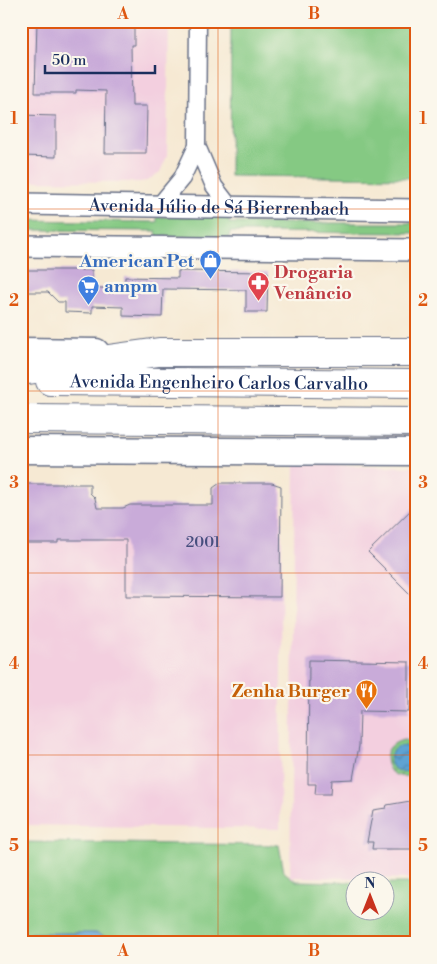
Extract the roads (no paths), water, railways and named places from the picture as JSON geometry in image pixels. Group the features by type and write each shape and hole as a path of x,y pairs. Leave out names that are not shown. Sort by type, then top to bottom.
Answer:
{"highway":[{"name":"Avenida Engenheiro Carlos Carvalho","path":"159,352 416,352"},
{"path":"21,371 159,352"},
{"path":"373,352 392,363 416,365"},
{"name":"Avenida Engenheiro Carlos Carvalho","path":"21,381 416,384"},
{"name":"Avenida Engenheiro Carlos Carvalho","path":"21,419 416,422"}],"main road":[{"name":"Avenida Engenheiro Carlos Carvalho","path":"21,352 159,352"},
{"path":"21,450 416,452"}],"street":[{"path":"198,21 197,146 214,186 230,207"},
{"path":"158,207 182,178 197,146"},
{"name":"Avenida Júlio de Sá Bierrenbach","path":"21,204 416,210"},
{"path":"21,246 416,250"}],"water":[{"path":"403,746 412,750 416,759 412,768 403,772 394,768 390,759 394,750"},
{"path":"31,933 96,933 119,943 21,943 21,935"}],"place":[{"name":"American Pet","path":"210,280"},
{"name":"Drogaria Venâncio","path":"258,301"},
{"name":"ampm","path":"88,305"},
{"name":"Zenha Burger","path":"366,710"}]}
